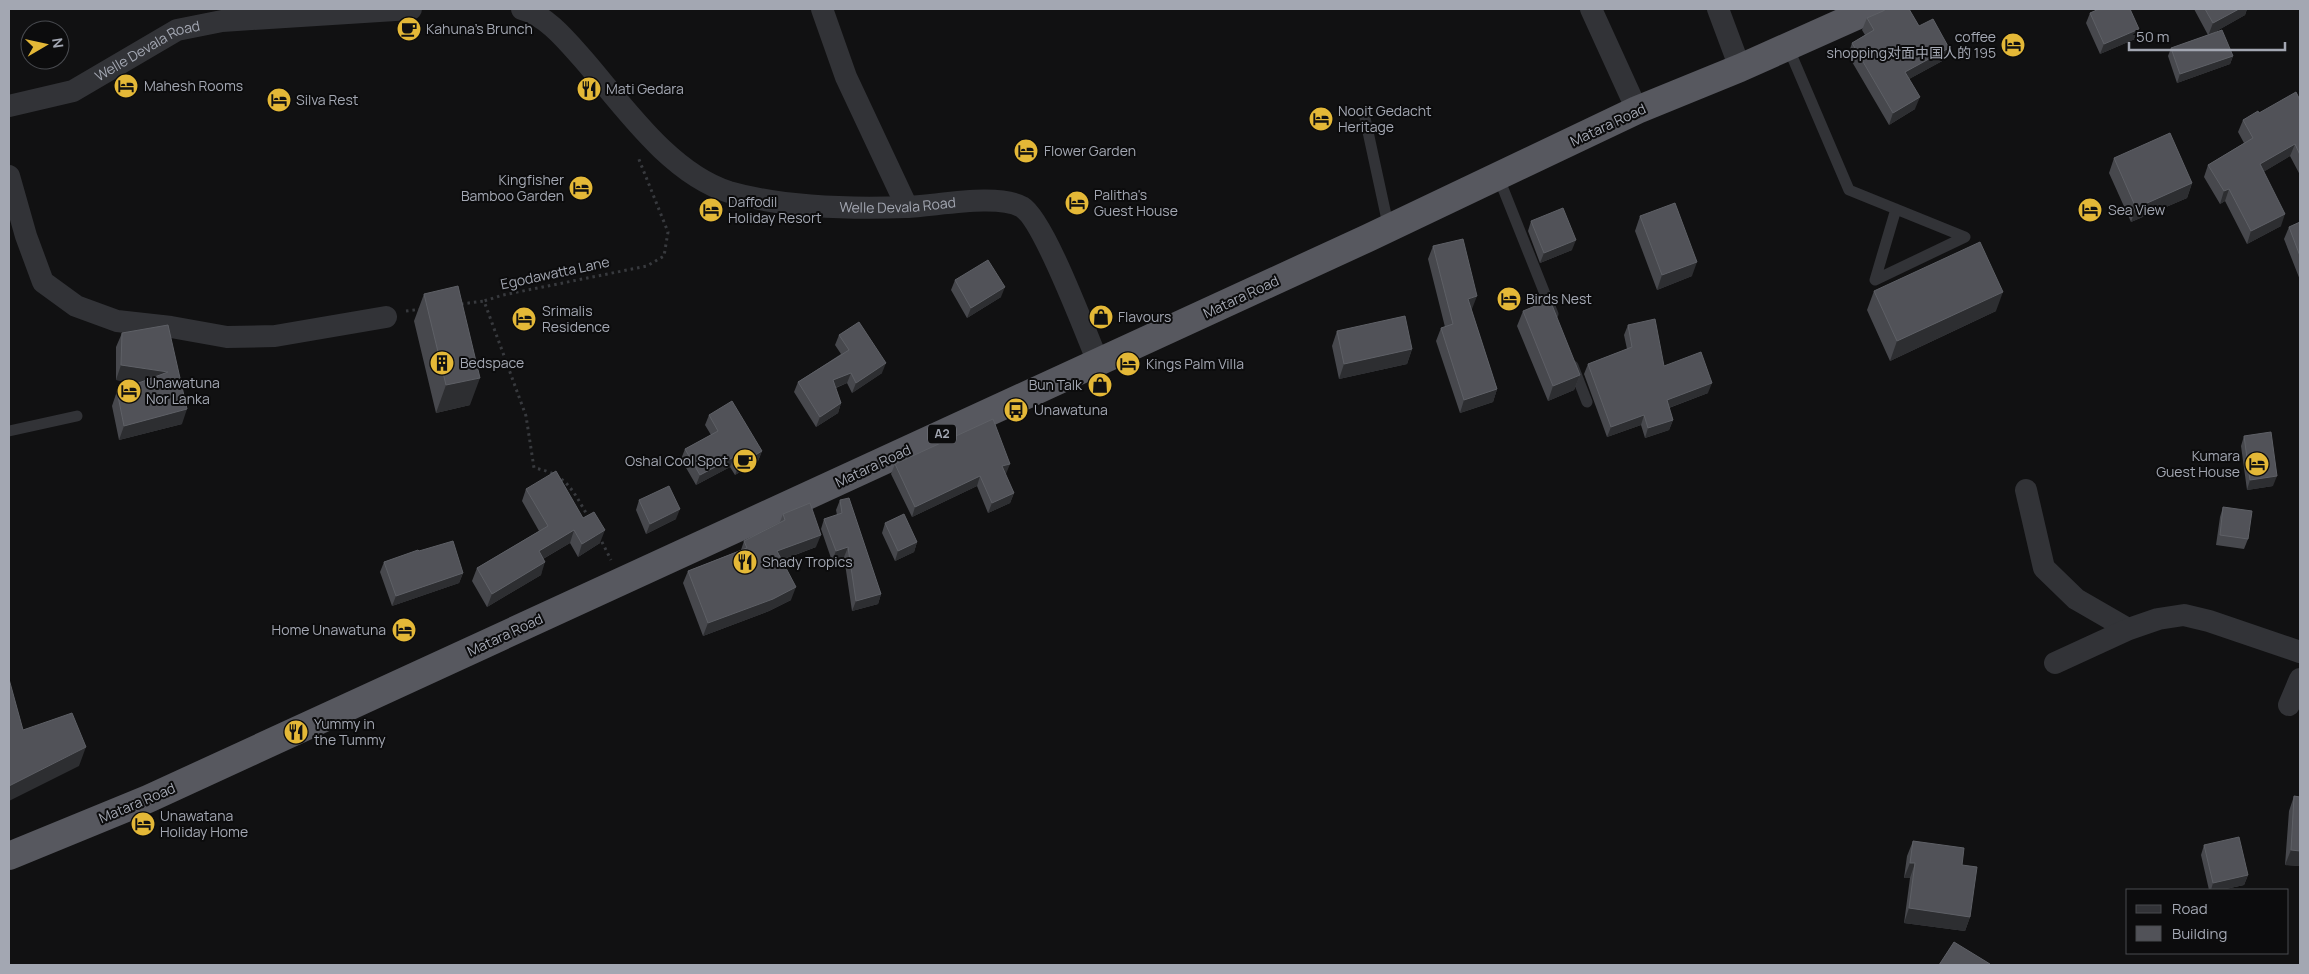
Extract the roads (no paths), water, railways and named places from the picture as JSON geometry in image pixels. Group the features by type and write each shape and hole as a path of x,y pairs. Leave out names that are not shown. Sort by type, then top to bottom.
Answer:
{"highway":[{"name":"Matara Road","path":"9,856 148,799 1389,229 1637,110 1740,68 1872,9"}],"street":[{"name":"Welle Devala Road","path":"9,106 73,91 177,30 222,21 412,9"},
{"name":"Welle Devala Road","path":"522,9 557,19 656,144 697,177 729,192 804,206 907,207 1005,201 1022,207 1035,219 1098,362"},
{"path":"822,9 846,77 907,207"},
{"path":"1591,9 1637,110"},
{"path":"1718,9 1740,68"},
{"path":"9,176 23,227 43,282 76,306 116,321 171,327 227,338 275,336 386,317"},
{"path":"2026,490 2044,568 2076,599 2128,630"},
{"path":"2055,663 2128,630 2158,619 2184,615 2208,620 2300,652"},
{"path":"2289,705 2300,680"}],"lane":[{"path":"1788,47 1848,190 1896,209 1965,237 1875,280 1896,209"},
{"path":"1366,118 1389,229"},
{"path":"1498,176 1555,321"},
{"path":"1569,357 1587,402"},
{"path":"9,430 77,416"}],"place":[{"name":"Kahuna’s Brunch","path":"409,29"},
{"name":"coffee shopping对面中国人的 195","path":"2013,45"},
{"name":"Mahesh Rooms","path":"126,86"},
{"name":"Mati Gedara","path":"589,89"},
{"name":"Silva Rest","path":"279,100"},
{"name":"Nooit Gedacht Heritage","path":"1321,119"},
{"name":"Flower Garden","path":"1026,151"},
{"name":"Kingfisher Bamboo Garden","path":"581,188"},
{"name":"Palitha's Guest House","path":"1077,203"},
{"name":"Daffodil Holiday Resort","path":"711,210"},
{"name":"Sea View","path":"2090,210"},
{"name":"Birds Nest","path":"1509,299"},
{"name":"Flavours","path":"1101,317"},
{"name":"Srimalis Residence","path":"524,319"},
{"name":"Bedspace","path":"442,363"},
{"name":"Kings Palm Villa","path":"1128,364"},
{"name":"Bun Talk","path":"1100,385"},
{"name":"Unawatuna Nor Lanka","path":"129,391"},
{"name":"Unawatuna","path":"1016,410"},
{"name":"Oshal Cool Spot","path":"745,461"},
{"name":"Kumara Guest House","path":"2257,464"},
{"name":"Shady Tropics","path":"745,562"},
{"name":"Home Unawatuna","path":"404,630"},
{"name":"Yummy in the Tummy","path":"296,732"},
{"name":"Unawatana Holiday Home","path":"143,824"}]}
